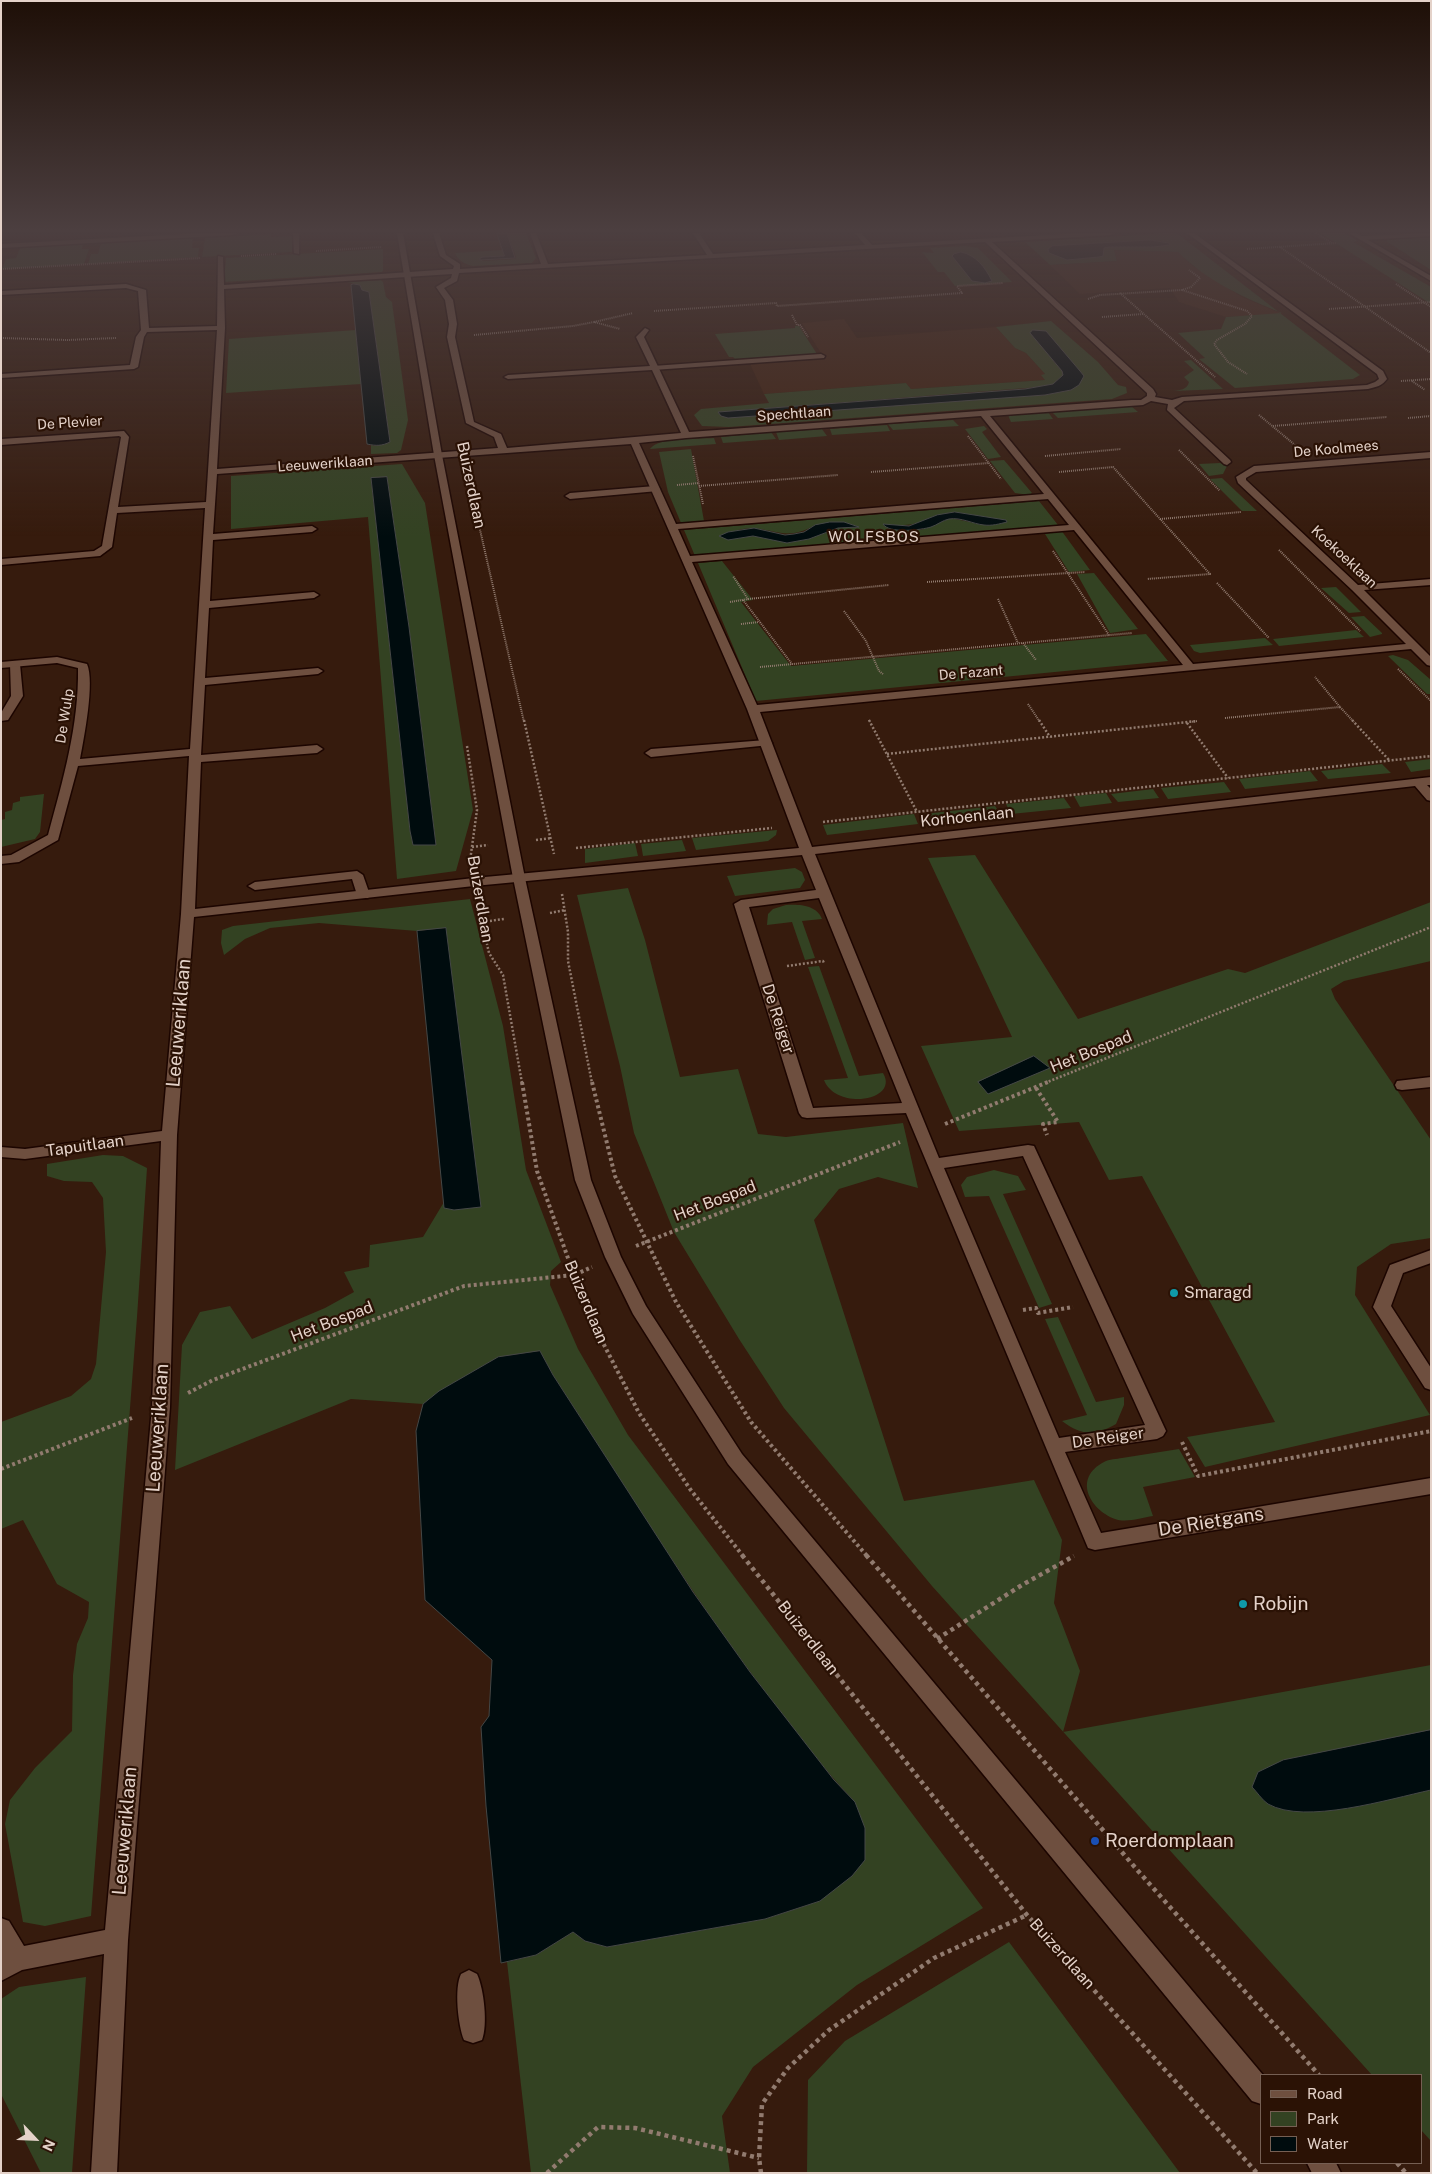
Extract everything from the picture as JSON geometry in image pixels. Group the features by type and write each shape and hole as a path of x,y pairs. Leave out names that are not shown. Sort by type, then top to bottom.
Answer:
{"street":[{"path":"1,376 134,367 142,334"},
{"name":"Leeuweriklaan","path":"104,2173 116,1940 161,1407 169,1135 188,914 195,756 222,334"},
{"name":"Buizerdlaan","path":"418,334 438,455 518,878 583,1180 613,1257 639,1309 735,1459 1260,2091"},
{"path":"642,334 640,337 653,368 686,435"},
{"path":"1089,334 1150,390 1152,394 1150,398 1173,403 1182,399 1368,386 1379,383 1383,379 1380,373 1328,334"},
{"name":"Buizerdlaan","path":"450,337 462,380 470,423 498,436 504,450"},
{"path":"508,377 821,356"},
{"name":"Spechtlaan","path":"438,455 1132,403 1143,402 1150,398"},
{"path":"1173,403 1170,408 1227,462"},
{"path":"984,414 1191,668"},
{"name":"De Plevier","path":"1,442 121,434 125,437 107,547 97,554 1,562"},
{"path":"634,441 754,709 806,851"},
{"name":"Leeuweriklaan","path":"213,472 438,455"},
{"name":"De Koolmees","path":"1245,473 1254,470 1431,455"},
{"name":"Koekoeklaan","path":"1245,473 1241,477 1241,481 1356,588 1431,663"},
{"path":"570,496 656,489"},
{"path":"672,527 1051,496"},
{"path":"114,510 211,505"},
{"path":"687,559 1076,527"},
{"path":"209,537 312,529"},
{"path":"1356,588 1431,582"},
{"path":"205,605 314,595"},
{"name":"De Fazant","path":"754,709 1414,646"},
{"name":"De Wulp","path":"1,665 57,660 83,666 85,686 73,763 54,837 14,859 1,860"},
{"path":"4,718 17,696 15,664"},
{"path":"200,682 318,671"},
{"path":"651,753 766,743"},
{"path":"195,756 317,749"},
{"name":"De Wulp","path":"73,763 195,756"},
{"path":"1418,782 1431,781"},
{"path":"1418,782 1431,796"},
{"name":"Korhoenlaan","path":"518,878 929,838 1418,782"},
{"name":"De Reiger","path":"806,851 934,1164 1053,1446 1156,1431 1028,1150"},
{"path":"255,886 357,875 363,895"},
{"path":"188,914 518,878"},
{"name":"De Reiger","path":"824,893 741,904 808,1113 912,1108"},
{"path":"1402,1085 1431,1082"},
{"name":"Tapuitlaan","path":"1,1152 33,1153 169,1135"},
{"path":"934,1164 1028,1150"},
{"path":"1431,1256 1396,1270 1382,1307 1431,1383"},
{"path":"1053,1446 1095,1542"},
{"name":"De Rietgans","path":"1095,1542 1431,1486"},
{"path":"1,1929 10,1964 116,1940"},
{"path":"469,1982 473,2031"}],"path":[{"path":"1,338 67,340 136,334"},
{"path":"450,337 478,334"},
{"path":"1166,334 1236,396 1318,464"},
{"path":"1227,334 1214,344 1216,351 1244,373 1283,385 1291,392"},
{"path":"1404,334 1431,353"},
{"path":"1379,383 1431,379"},
{"path":"1412,381 1425,390"},
{"path":"1408,418 1431,416"},
{"path":"1272,426 1387,417"},
{"path":"1020,458 1122,449"},
{"name":"Buizerdlaan","path":"467,453 466,468 559,874 568,932 568,961 597,1106 615,1176 676,1302 752,1422 1139,1872 1318,2074"},
{"path":"871,472 989,463"},
{"path":"1033,474 1113,467 1210,574 1120,581"},
{"path":"699,486 838,475"},
{"path":"1159,519 1271,509"},
{"path":"927,582 1000,576 1067,574 1110,569"},
{"path":"1216,583 1293,658 1389,760"},
{"path":"748,599 889,585"},
{"path":"998,599 1018,643"},
{"path":"743,600 792,664"},
{"path":"844,611 866,641 879,670 906,695"},
{"path":"736,669 1160,630"},
{"path":"1015,684 1050,737"},
{"path":"859,699 929,838"},
{"path":"1224,718 1340,707"},
{"path":"887,754 1197,721"},
{"path":"1186,722 1228,778"},
{"name":"Buizerdlaan","path":"466,741 477,810 470,858 489,952 503,975 537,1171 574,1275 600,1337 639,1413 690,1489 1027,1915 1257,2173"},
{"path":"572,848 1431,756"},
{"path":"553,850 562,849"},
{"name":"Het Bospad","path":"1,1469 161,1407 213,1380 464,1286 574,1275 647,1241 922,1134 1431,927"},
{"path":"762,969 823,961 824,964 851,960"},
{"path":"1028,1150 1053,1147 1043,1124 1058,1122 1036,1088"},
{"path":"998,1315 1036,1308 1038,1313 1097,1302"},
{"path":"1181,1440 1198,1476 1431,1431"},
{"path":"937,1638 1022,1586 1063,1564 1095,1542"},
{"path":"761,2173 759,2158 762,2104 788,2068 829,2030 934,1958 1027,1915"},
{"path":"546,2173 598,2127 635,2128 759,2158"}],"shaded area":[{"path":"809,334 855,334 857,338 902,334 1003,334 1015,348 1026,353 1045,374 1046,380 911,389 906,383 764,394 750,364 824,358"}],"green space":[{"path":"293,334 356,334 361,384 226,393 229,339"},
{"path":"375,334 396,334 408,420 401,450 397,453 371,454 371,445 375,446 390,442"},
{"path":"715,334 804,334 817,354 736,360 733,357 729,357"},
{"path":"1003,334 1047,334 1054,362 1063,375 1053,384 1039,387 719,412 1045,395 1071,390 1055,343 1049,334 1066,334 1098,362 1118,385 1126,387 1127,393 1112,399 729,427 702,426 694,415 701,409 769,403 764,394 906,383 911,389 1045,380 1041,375 1045,374 1026,353 1015,348"},
{"path":"1180,334 1308,334 1360,375 1353,379 1235,388 1199,359 1205,358"},
{"path":"1191,360 1223,389 1173,391 1187,387 1189,382 1184,377 1194,370 1184,361"},
{"path":"1131,406 1138,412 1058,418 1052,412"},
{"path":"1048,412 1053,419 1011,422 1008,415"},
{"path":"953,420 959,426 893,430 888,424"},
{"path":"887,425 890,431 832,435 830,429"},
{"path":"984,426 987,429 982,432 1001,457 988,459 965,429"},
{"path":"822,429 827,436 779,440 776,432"},
{"path":"771,432 776,439 723,443 721,437"},
{"path":"714,438 716,444 650,449 661,442"},
{"path":"691,449 704,521 681,523 668,492 659,452"},
{"path":"1004,460 1032,493 1029,495 1015,493 990,461"},
{"path":"1220,463 1227,466 1223,474 1209,476 1199,464"},
{"path":"402,464 425,503 473,810 456,871 397,879 368,517 231,529 231,476","holes":["387,477 409,627 436,845 413,845 410,831 371,478"]},
{"path":"1222,478 1257,511 1242,511 1210,479"},
{"path":"1039,501 1058,525 695,556 684,530","holes":["955,512 1007,522 984,525 948,519 921,530 902,525 915,524","815,525 857,527 838,528 809,539 788,543 753,536 733,539 738,530 749,528 793,533 803,531"]},
{"path":"1061,530 1090,570 1069,572 1045,534 1050,533 1049,531"},
{"path":"722,561 753,600 741,602 791,666 1146,634 1168,661 756,701 698,563"},
{"path":"1094,573 1138,629 1110,633 1077,574"},
{"path":"1336,587 1361,612 1349,613 1321,588"},
{"path":"1364,616 1382,634 1370,637 1351,617"},
{"path":"1356,630 1364,637 1279,646 1273,639"},
{"path":"1265,638 1273,645 1200,653 1194,651 1190,645"},
{"path":"1393,655 1408,660 1431,680 1431,694 1427,694 1388,656"},
{"path":"1431,759 1431,769 1411,772 1405,762"},
{"path":"1382,764 1391,773 1328,779 1321,771"},
{"path":"1310,771 1318,781 1245,789 1239,779"},
{"path":"1224,782 1231,792 1168,799 1161,788"},
{"path":"1153,789 1159,798 1118,802 1111,794"},
{"path":"1106,793 1112,803 1080,807 1074,796"},
{"path":"44,794 40,832 35,839 1,847 1,820 5,819 5,812 12,810 13,803 20,801 20,797"},
{"path":"1064,798 1071,808 1011,814 1006,804"},
{"path":"995,806 1002,816 928,824 924,814"},
{"path":"914,814 918,824 827,835 823,825"},
{"path":"777,830 776,835 768,841 696,850 692,838"},
{"path":"682,840 686,851 643,856 641,844"},
{"path":"635,843 638,856 585,863 585,849"},
{"path":"975,855 1078,1019 1228,969 1245,973 1431,902 1431,961 1344,981 1331,989 1335,999 1431,1140 1431,1238 1391,1244 1357,1267 1355,1295 1430,1415 1205,1467 1187,1437 1275,1422 1142,1176 1109,1180 1079,1122 959,1131 921,1046 1012,1037 928,858"},
{"path":"795,868 802,872 805,880 800,888 735,896 727,876"},
{"path":"628,888 645,940 680,1077 738,1069 758,1134 786,1137 903,1123 918,1188 878,1177 839,1189 814,1220 904,1501 1034,1480 1062,1540 1054,1603 1080,1671 1063,1732 932,1586 784,1408 739,1339 674,1232 634,1133 620,1066 577,895"},
{"path":"470,899 503,1026 526,1170 561,1262 551,1271 550,1285 578,1349 628,1435 983,1908 857,1985 753,2067 722,2116 730,2173 531,2173 507,1962 536,1955 573,1932 585,1941 607,1947 765,1919 820,1901 855,1802 808,1747 720,1630 636,1504 553,1375 540,1351 498,1357 423,1404 351,1399 175,1470 182,1345 200,1312 230,1306 252,1339 325,1308 354,1292 344,1272 369,1267 370,1245 423,1237 444,1202 444,1208 446,928 417,931 319,923 270,928 245,939 224,955 221,943 222,930 233,926"},
{"path":"786,905 807,906 820,914 822,919 802,921 815,958 805,960 792,922 767,925 768,914 773,909"},
{"path":"819,966 859,1076 883,1073 886,1083 883,1090 875,1096 864,1099 852,1099 841,1096 831,1090 824,1080 848,1078 808,967"},
{"path":"103,1155 123,1156 147,1168 137,1317 91,1916 45,1926 23,1922 5,1824 10,1800 35,1768 72,1731 73,1675 77,1644 88,1618 89,1602 57,1584 23,1520 1,1529 1,1422 71,1396 91,1379 96,1364 106,1252 103,1198 92,1182 64,1181 47,1176 47,1164"},
{"path":"994,1170 1018,1176 1026,1190 1003,1194 1052,1304 1039,1308 989,1196 965,1197 961,1185 967,1177"},
{"path":"1058,1317 1096,1402 1124,1397 1124,1405 1116,1424 1102,1431 1082,1432 1062,1421 1087,1415 1045,1319"},
{"path":"1179,1449 1195,1477 1143,1487 1153,1516 1134,1520 1119,1520 1106,1514 1092,1501 1088,1493 1087,1484 1089,1476 1104,1462"},
{"path":"1431,1665 1431,1730 1283,1760 1320,1812 1431,1790 1431,2141 1422,2131 1422,2074 1371,2074 1063,1732"},
{"path":"1009,1942 1180,2173 807,2173 808,2080 845,2041"},
{"path":"86,1977 72,2173 41,2173 1,2094 1,1999 19,1987"}],"water":[{"path":"356,334 375,334 390,442 382,445 367,444"},
{"path":"1031,334 1049,334 1084,376 1079,385 1071,390 1045,395 728,418 721,416 718,412 1025,389 1053,384 1063,375 1062,371"},
{"path":"387,477 409,627 436,845 413,845 410,831 371,478"},
{"path":"955,512 1006,520 1007,522 987,525 949,519 931,527 906,530 892,529 883,524 909,526 937,515"},
{"path":"844,522 859,527 838,528 809,539 787,543 753,536 728,540 719,536 728,532 754,528 785,535 794,534 804,532 815,525"},
{"path":"446,928 481,1207 454,1210 444,1208 417,931"},
{"path":"1034,1056 1050,1068 988,1094 978,1082"},
{"path":"540,1351 553,1375 693,1592 750,1672 834,1780 855,1802 865,1828 865,1860 852,1876 820,1901 765,1919 607,1947 585,1941 573,1932 536,1955 501,1963 486,1806 481,1727 489,1716 492,1660 425,1600 416,1431 423,1404 439,1391 498,1357"},
{"path":"1431,1730 1431,1790 1348,1808 1303,1812 1284,1810 1268,1804 1252,1787 1258,1772 1283,1760"}],"place":[{"name":"Smaragd","path":"1174,1293"},
{"name":"Robijn","path":"1243,1604"},
{"name":"Roerdomplaan","path":"1095,1841"}],"district":[{"name":"WOLFSBOS","path":"874,537"}]}
